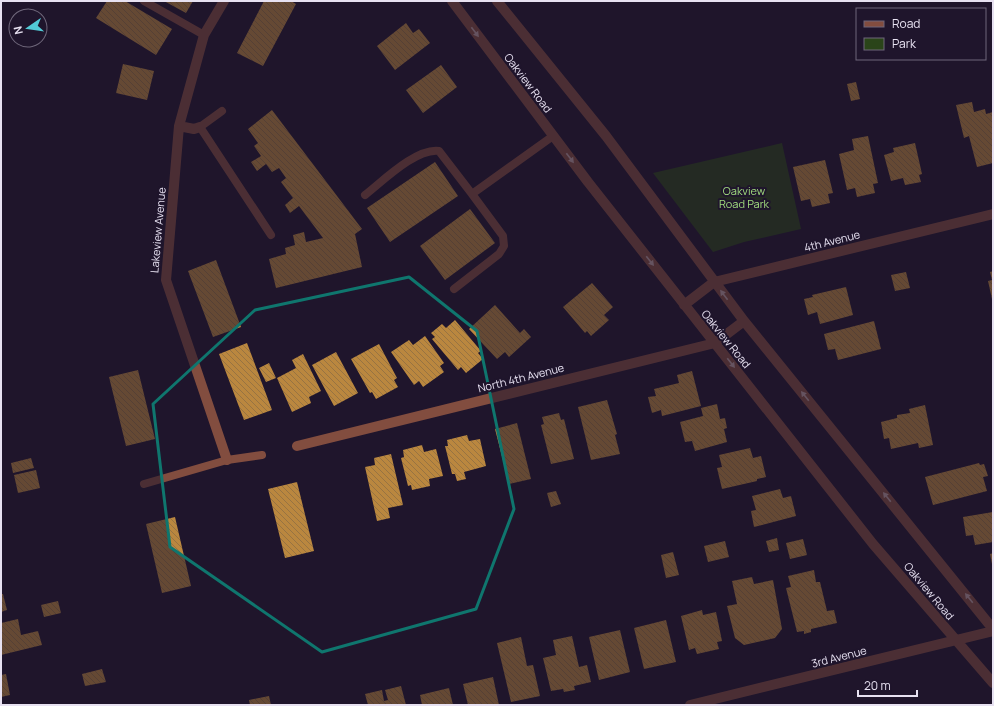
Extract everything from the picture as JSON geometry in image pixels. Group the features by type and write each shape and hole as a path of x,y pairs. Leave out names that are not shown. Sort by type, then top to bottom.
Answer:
{"street":[{"name":"Lakeview Avenue","path":"224,1 204,35 179,126 166,280 226,460"},
{"name":"Oakview Road","path":"452,1 553,136 684,305 873,544 993,683"},
{"path":"497,1 606,136 744,321 993,630"},
{"path":"179,126 194,129 200,127"},
{"name":"4th Avenue","path":"684,305 714,282 993,214"},
{"name":"North 4th Avenue","path":"297,446 715,343 744,321"},
{"name":"3rd Avenue","path":"690,705 993,630"}],"lane":[{"path":"144,1 204,35"},
{"path":"222,111 200,127 270,235"},
{"path":"472,194 553,136"},
{"path":"365,195 420,154 431,150 439,151 503,236 504,246 499,254 454,288"},
{"path":"144,484 226,460 262,455"}],"highlighted area":[{"path":"409,277 477,331 514,509 476,609 322,652 170,547 153,404 255,310"}],"green space":[{"name":"Oakview Road Park","path":"782,143 801,229 744,242 713,252 653,173"}],"building":[{"path":"107,1 125,1 172,29 156,55 96,18"},
{"path":"164,1 193,1 186,13"},
{"path":"264,1 291,1 296,4 263,66 237,53"},
{"path":"406,23 413,33 419,29 430,43 395,70 377,46"},
{"path":"123,64 154,71 147,100 116,93"},
{"path":"441,65 457,87 423,113 406,90"},
{"path":"856,82 860,99 851,101 847,84"},
{"path":"972,102 974,112 985,109 986,114 993,112 993,163 977,167 969,136 964,138 956,105"},
{"path":"272,110 362,229 355,234 362,267 276,288 269,259 286,254 285,248 295,245 293,235 304,232 306,242 323,238 299,206 290,213 285,205 293,198 281,182 286,178 279,168 272,172 266,164 257,171 251,162 261,156 254,146 258,143 248,129"},
{"path":"868,136 878,183 873,184 875,193 857,197 855,188 847,190 839,154 854,150 852,139"},
{"path":"915,143 922,174 919,175 921,182 905,185 903,178 891,181 884,155 894,152 893,148"},
{"path":"825,160 833,193 828,194 830,203 812,207 810,199 801,201 793,167"},
{"path":"435,162 458,196 390,242 367,208"},
{"path":"470,209 495,243 445,280 420,246"},
{"path":"216,260 241,327 213,337 188,271"},
{"path":"993,271 992,299 988,281 992,280 990,272"},
{"path":"906,272 910,288 895,291 891,275"},
{"path":"592,283 613,307 604,315 609,320 591,336 587,331 585,333 563,307"},
{"path":"846,287 853,315 820,324 817,312 808,315 804,299 813,297 812,295"},
{"path":"495,305 520,333 524,329 531,337 509,357 505,352 497,359 469,329"},
{"path":"455,320 481,351 478,353 483,359 466,373 461,367 458,370 432,339 435,337 431,333 442,324 446,328"},
{"path":"874,321 881,349 838,360 835,349 828,350 824,334"},
{"path":"425,336 444,363 440,366 444,372 423,387 419,381 414,385 391,352 409,340 413,345"},
{"path":"247,343 272,410 244,420 219,354"},
{"path":"379,344 397,378 394,380 398,387 376,399 372,392 370,393 351,359"},
{"path":"336,352 358,393 334,406 312,365"},
{"path":"303,354 321,391 309,397 311,403 292,412 277,378 296,368 292,360"},
{"path":"269,363 276,378 266,382 259,368"},
{"path":"138,370 155,439 126,446 109,377"},
{"path":"692,371 701,406 662,416 661,410 652,413 648,397 656,396 654,389 679,383 677,375"},
{"path":"607,400 617,434 615,435 620,454 591,460 578,407"},
{"path":"717,404 720,419 725,418 727,428 724,429 727,442 695,451 692,441 685,442 680,422 703,416 701,408"},
{"path":"925,405 933,445 919,448 918,443 891,449 889,438 884,439 881,422 897,418 897,415 910,413 909,409"},
{"path":"559,413 561,420 564,419 574,459 551,464 541,425 544,424 542,417"},
{"path":"517,423 531,479 509,484 495,429"},
{"path":"467,435 469,441 480,439 486,466 464,472 466,479 457,481 455,474 452,474 445,446 448,446 447,440"},
{"path":"422,445 424,452 436,449 443,476 429,479 430,486 412,490 411,485 408,486 401,458 404,457 403,450"},
{"path":"750,448 753,458 761,456 766,477 757,479 757,481 722,489 717,468 722,467 719,455"},
{"path":"391,454 403,505 388,508 390,518 377,521 365,467 375,465 374,458"},
{"path":"31,458 34,468 13,473 11,463"},
{"path":"979,463 980,465 984,464 988,476 983,477 987,491 933,505 925,477"},
{"path":"36,470 40,488 18,493 14,475"},
{"path":"297,482 314,551 285,558 268,489"},
{"path":"780,489 783,498 791,496 796,516 754,527 751,511 756,510 752,496"},
{"path":"556,491 561,504 551,507 547,493"},
{"path":"993,512 993,542 975,545 973,535 966,536 963,517"},
{"path":"175,517 191,586 162,593 146,524"},
{"path":"777,538 779,550 769,552 766,541"},
{"path":"803,539 807,555 790,559 786,543"},
{"path":"725,541 729,557 708,562 704,546"},
{"path":"673,552 679,575 666,578 661,555"},
{"path":"993,553 993,564 992,564 990,554"},
{"path":"814,570 816,582 820,582 827,611 834,610 837,623 811,629 811,632 804,634 804,631 797,632 786,588 791,587 788,576"},
{"path":"752,577 754,584 773,580 782,629 775,638 744,645 735,638 727,606 737,604 732,581"},
{"path":"1,594 3,594 7,610 1,612"},
{"path":"58,601 61,613 44,617 41,605"},
{"path":"702,610 703,615 716,612 722,641 717,642 719,649 697,654 695,648 689,650 681,616"},
{"path":"18,619 21,635 38,631 42,645 1,655 1,623"},
{"path":"666,620 676,662 644,669 634,628"},
{"path":"620,630 630,672 599,680 589,637"},
{"path":"572,636 579,667 587,665 591,682 574,686 575,690 564,692 563,689 551,691 543,658 556,655 553,640"},
{"path":"521,637 527,666 533,665 540,696 511,702 497,643"},
{"path":"102,669 106,682 85,686 82,674"},
{"path":"6,674 10,695 1,697 1,675"},
{"path":"493,677 499,705 468,705 463,684"},
{"path":"401,686 406,705 368,705 365,694 382,690 384,701 388,700 385,690"},
{"path":"449,688 453,705 422,705 420,695"},
{"path":"269,696 271,705 250,705 249,700"}]}
